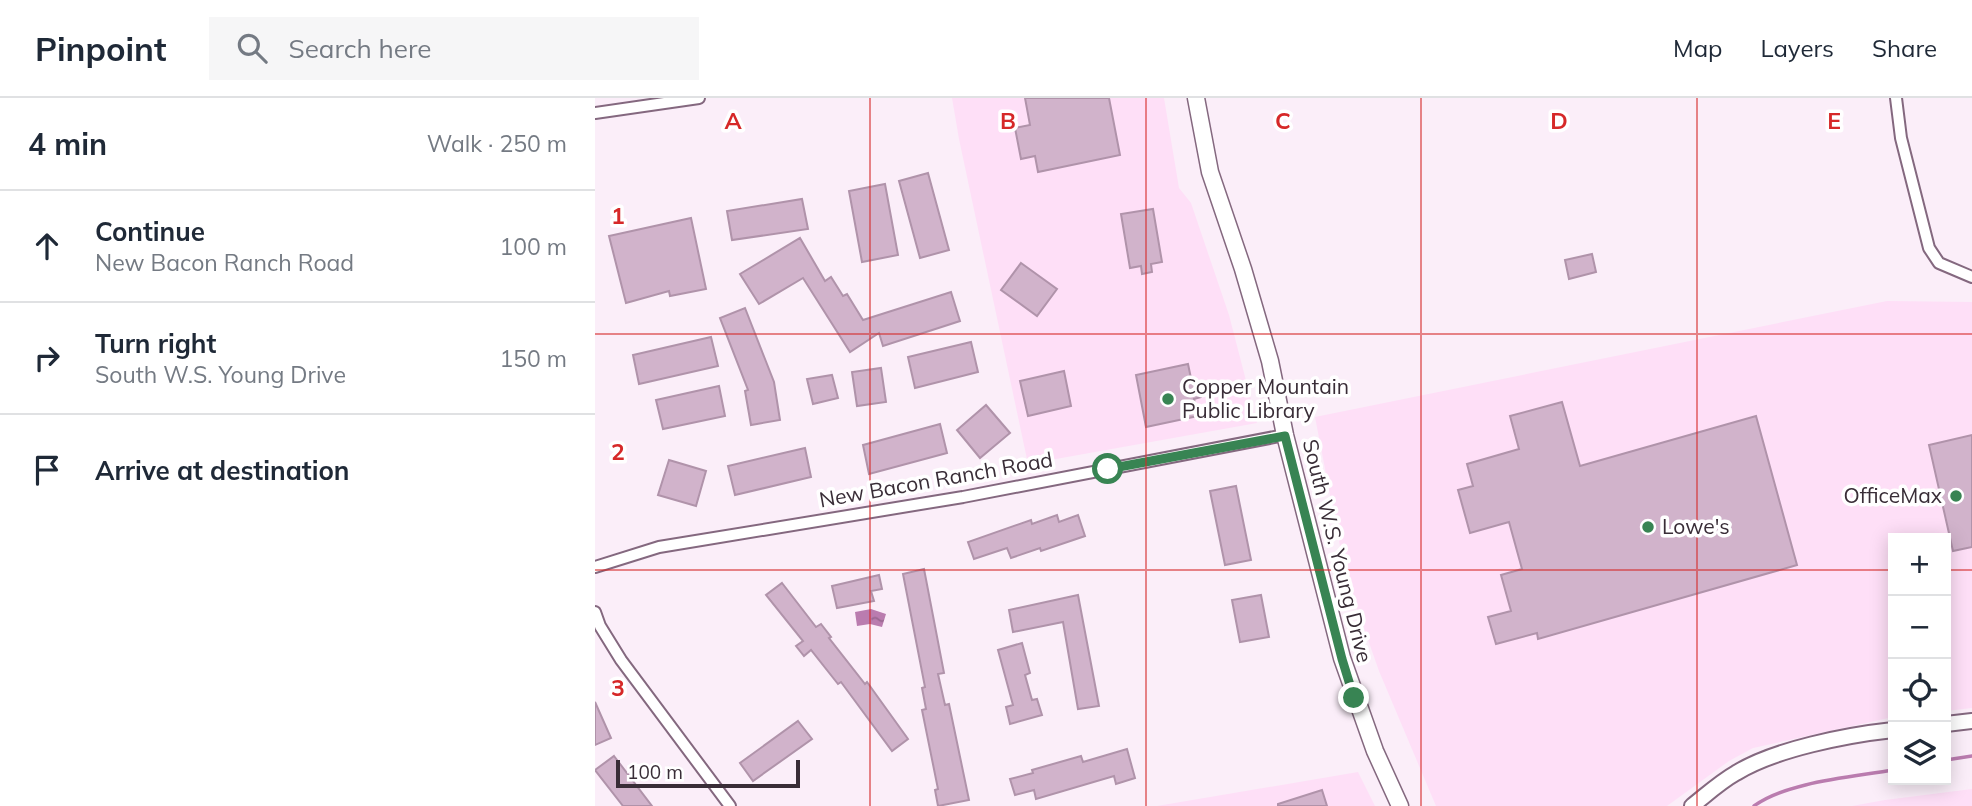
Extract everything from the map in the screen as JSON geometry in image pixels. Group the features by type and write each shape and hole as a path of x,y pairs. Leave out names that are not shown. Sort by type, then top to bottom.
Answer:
{"main road":[{"name":"South W.S. Young Drive","path":"1196,98 1210,172 1270,361 1285,436 1342,659 1375,751 1400,806"}],"street":[{"path":"595,113 699,98"},
{"path":"1896,98 1901,138 1929,248 1939,263 1972,278"},
{"name":"New Bacon Ranch Road","path":"595,567 659,547 963,497 1285,436"},
{"path":"595,612 600,626 621,660 730,806"},
{"path":"1951,723 1972,721"},
{"path":"1692,806 1733,774 1753,763 1827,742 1888,731"}],"shaded area":[{"path":"952,98 1164,98 1179,188 1191,203 1229,315 1257,423 1028,464"},
{"path":"1887,301 1972,302 1972,708 1951,710 1951,533 1888,533 1888,718 1753,748 1729,761 1667,806 1436,806 1379,671 1346,577 1315,417"},
{"path":"1358,772 1375,806 1157,806"},
{"path":"1972,789 1972,806 1852,806 1885,800"}],"water":[{"path":"871,609 886,614 882,627 870,624 857,626 855,612"}],"building":[{"path":"1025,98 1109,98 1120,155 1038,172 1035,156 1021,159 1015,128 1030,125"},
{"path":"928,173 949,250 920,258 899,181"},
{"path":"885,184 898,255 862,262 849,191"},
{"path":"802,199 808,229 732,240 727,211"},
{"path":"1153,209 1162,262 1151,264 1152,272 1142,274 1141,266 1130,268 1121,214"},
{"path":"691,218 706,289 670,296 669,291 626,303 609,236"},
{"path":"800,238 825,281 831,277 843,296 847,294 863,320 951,292 960,321 883,346 879,333 850,352 803,278 759,304 740,274"},
{"path":"1592,254 1596,272 1569,279 1565,260"},
{"path":"1021,263 1057,289 1037,316 1001,290"},
{"path":"745,308 774,382 780,420 751,425 745,391 748,390 720,318"},
{"path":"711,337 718,366 639,384 633,355"},
{"path":"971,342 978,372 915,388 908,357"},
{"path":"1188,364 1192,383 1198,382 1201,397 1194,399 1198,416 1146,427 1136,375"},
{"path":"881,368 886,402 857,406 852,372"},
{"path":"1064,371 1071,406 1028,416 1020,381"},
{"path":"832,375 838,398 813,404 807,379"},
{"path":"719,386 725,416 663,429 656,400"},
{"name":"Lowe's","path":"1562,402 1580,466 1756,416 1797,565 1538,639 1537,633 1496,644 1488,617 1511,611 1501,575 1522,569 1509,522 1470,533 1458,490 1473,486 1467,464 1519,449 1510,416"},
{"path":"986,405 1010,433 980,458 957,430"},
{"path":"940,424 947,453 869,474 863,445"},
{"name":"OfficeMax","path":"1972,435 1972,547 1953,551 1929,445"},
{"path":"805,448 811,477 735,495 728,466"},
{"path":"669,460 706,471 696,506 658,495"},
{"path":"1236,486 1251,560 1225,565 1210,491"},
{"path":"1057,515 1059,522 1078,515 1085,536 1011,558 1007,548 974,559 968,542 1031,520 1032,524"},
{"path":"924,569 944,673 938,674 945,705 949,704 969,800 938,806 935,790 938,789 922,710 926,709 922,688 925,687 903,574"},
{"path":"879,575 882,589 871,591 874,601 837,608 832,586"},
{"path":"782,583 816,627 821,624 908,739 892,751 841,682 838,684 811,650 804,656 796,646 803,641 766,595"},
{"path":"1078,595 1099,706 1078,709 1063,622 1013,632 1009,610"},
{"path":"1261,595 1269,637 1240,642 1232,600"},
{"path":"1022,643 1030,673 1025,675 1032,700 1037,699 1042,715 1010,724 1006,707 1013,705 998,650"},
{"path":"595,702 611,738 595,745"},
{"path":"798,721 812,739 753,781 740,763"},
{"path":"1127,749 1135,778 1116,784 1114,776 1036,799 1034,790 1015,795 1010,779 1081,756 1083,762"},
{"path":"614,756 652,806 623,806 595,770"},
{"path":"1322,790 1327,806 1278,806 1278,804"}],"waterway":[{"path":"1951,759 1972,756"},
{"path":"1754,806 1801,786 1888,771"}],"place":[{"name":"Copper Mountain Public Library","path":"1168,399"},
{"name":"OfficeMax","path":"1956,496"},
{"name":"Lowe's","path":"1648,527"}],"route":[{"path":"1108,469 1285,436 1354,698"}]}
